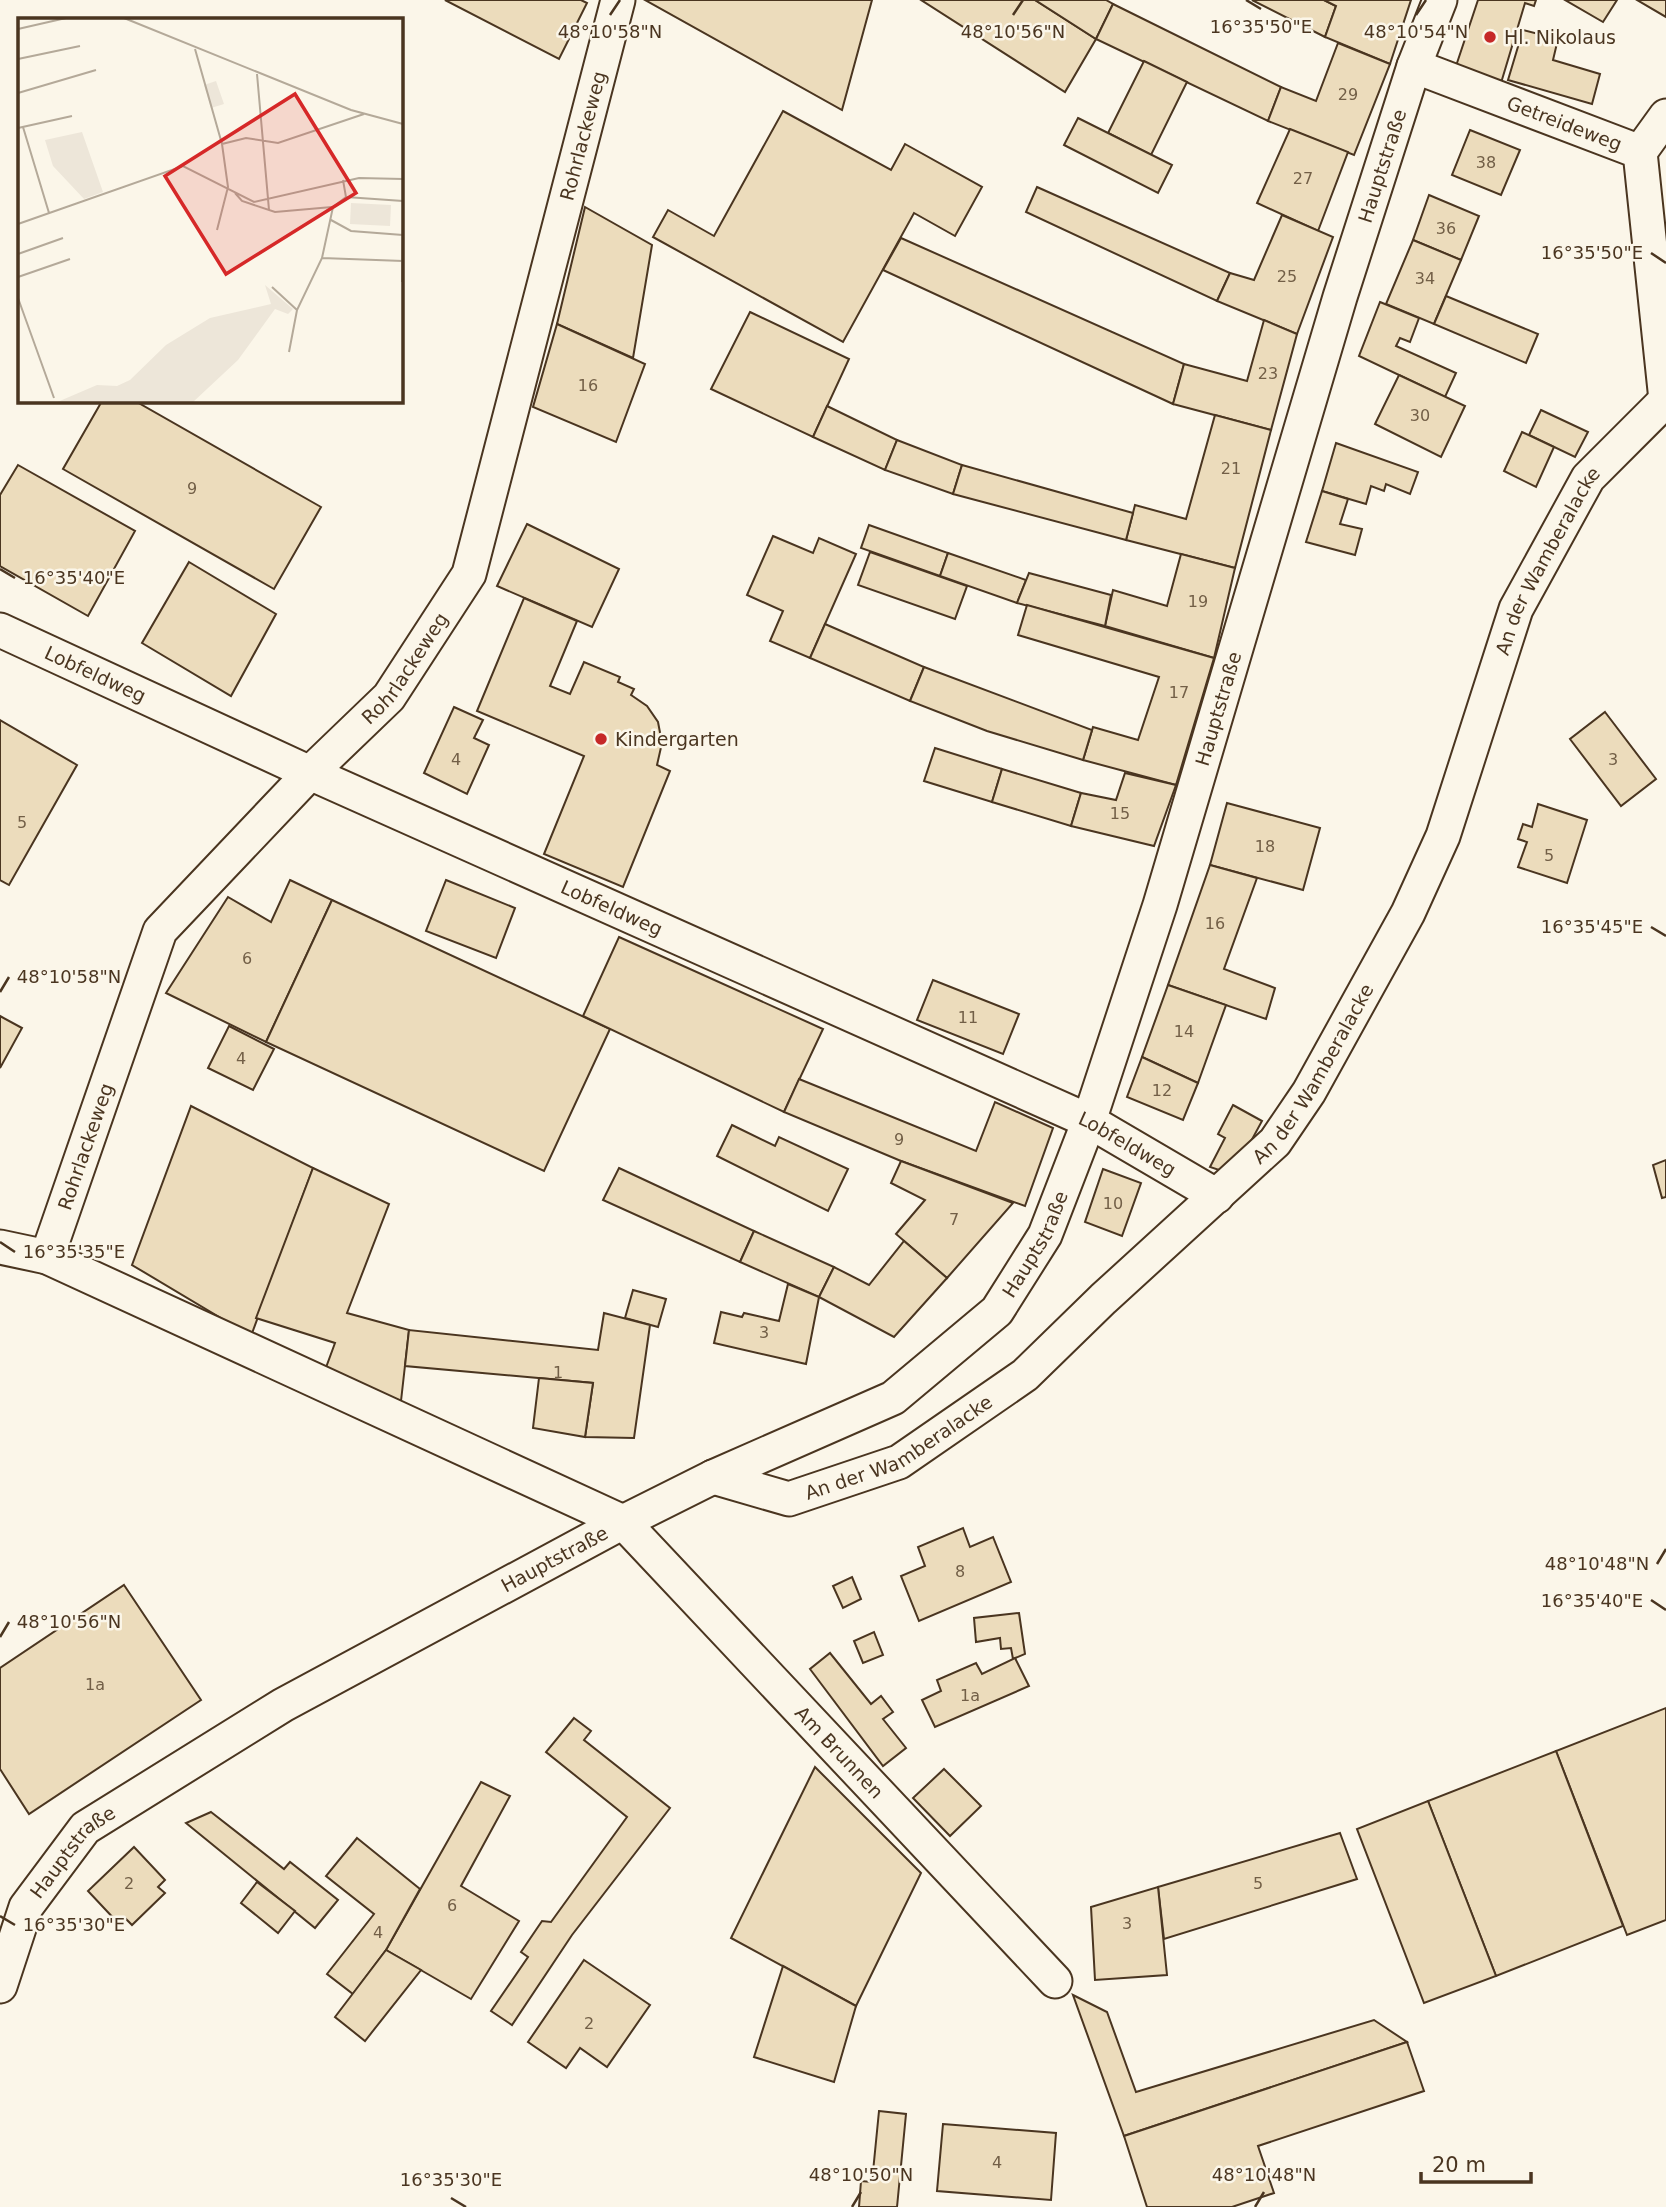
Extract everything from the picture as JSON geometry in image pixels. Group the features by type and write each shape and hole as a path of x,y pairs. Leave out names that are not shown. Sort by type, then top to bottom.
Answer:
{"street":[{"name":"Rohrlackeweg","path":"47,1257 160,931 310,773 389,697 469,574 618,0"},
{"name":"Hauptstraße","path":"0,1986 26,1907 85,1828 283,1705 623,1522 713,1477 893,1398 997,1311 1045,1235 1089,1121 1160,905 1340,297 1414,66 1440,0"},
{"name":"Getreideweg","path":"1414,66 1640,152 1666,400"},
{"path":"1640,152 1666,116"},
{"name":"An der Wamberalacke","path":"713,1477 789,1499 899,1462 1025,1375 1103,1298 1275,1142 1309,1092 1408,913 1443,836 1516,609 1588,478 1666,400"},
{"name":"Lobfeldweg","path":"0,629 310,773 1089,1121 1217,1196"},
{"path":"0,1247 47,1257 623,1522"},
{"name":"Am Brunnen","path":"623,1522 1055,1981"}],"building":[{"path":"445,0 581,0 587,3 559,59"},
{"path":"645,0 872,0 842,110"},
{"path":"921,0 1035,0 1096,39 1065,92"},
{"path":"1035,0 1106,0 1113,4 1096,39"},
{"path":"1252,0 1324,0 1336,6 1325,37"},
{"path":"1324,0 1411,0 1390,64 1325,37 1336,6"},
{"name":"Hl. Nikolaus","path":"1478,0 1536,0 1534,6 1525,3 1501,83 1455,69"},
{"path":"1565,0 1617,0 1603,22"},
{"path":"1637,0 1666,0 1666,17"},
{"path":"1113,4 1281,87 1268,121 1096,39"},
{"path":"1523,30 1558,39 1553,60 1600,74 1592,104 1508,80"},
{"path":"1338,43 1390,64 1354,155 1268,121 1281,87 1316,101"},
{"path":"1144,61 1187,82 1151,155 1108,133"},
{"path":"783,111 891,170 905,144 982,187 955,236 914,213 843,342 653,237 668,210 714,236"},
{"path":"1078,118 1172,165 1158,193 1064,145"},
{"path":"1290,129 1348,152 1318,231 1257,203"},
{"path":"1470,130 1520,150 1501,195 1452,175"},
{"path":"1037,187 1230,273 1217,301 1026,212"},
{"path":"1429,195 1479,216 1461,260 1413,240"},
{"path":"585,207 652,245 633,358 557,324"},
{"path":"1282,215 1333,237 1297,334 1217,301 1230,273 1254,280"},
{"path":"901,238 1184,364 1173,404 883,270"},
{"path":"1413,240 1461,260 1434,324 1386,304"},
{"path":"1446,296 1538,334 1526,363 1434,324"},
{"path":"1380,302 1419,318 1410,342 1400,338 1396,346 1456,373 1445,397 1359,356"},
{"path":"750,312 849,359 813,437 711,389"},
{"path":"1264,320 1297,334 1271,430 1173,404 1184,364 1247,381"},
{"path":"557,324 645,364 616,442 533,407"},
{"path":"1399,375 1465,406 1441,457 1375,424"},
{"path":"101,402 137,402 321,507 274,589 63,469"},
{"path":"827,406 897,440 885,470 813,437"},
{"path":"1541,410 1588,432 1575,457 1529,435"},
{"path":"1215,415 1271,430 1235,568 1126,540 1135,505 1186,519"},
{"path":"1522,432 1554,447 1536,487 1504,471"},
{"path":"897,440 962,465 953,494 885,470"},
{"path":"1336,443 1418,472 1410,494 1386,484 1384,491 1371,486 1366,504 1322,491"},
{"path":"18,465 135,531 88,616 0,566 0,495"},
{"path":"962,465 1133,513 1126,540 953,494"},
{"path":"1322,491 1348,499 1340,524 1362,529 1355,555 1306,542"},
{"path":"527,524 619,569 592,627 497,586"},
{"path":"869,525 948,553 940,576 861,548"},
{"path":"773,536 813,553 819,538 856,554 810,658 770,641 783,611 747,595"},
{"path":"870,552 967,586 955,619 858,585"},
{"path":"948,553 1026,580 1017,603 940,576"},
{"path":"1181,554 1235,568 1214,658 1105,626 1113,590 1167,606"},
{"path":"189,562 276,614 231,696 142,643"},
{"path":"1029,573 1111,595 1105,626 1017,603"},
{"name":"Kindergarten","path":"524,598 577,621 550,686 570,694 584,662 620,677 618,682 634,689 631,695 647,706 658,722 662,743 657,765 670,771 623,887 544,854 584,756 477,711"},
{"path":"1027,605 1214,658 1176,785 1083,760 1093,727 1138,740 1159,677 1018,635"},
{"path":"825,624 924,667 910,701 810,658"},
{"path":"924,667 1092,730 1083,760 987,731 910,701"},
{"path":"454,707 483,720 474,738 489,745 467,794 424,773"},
{"path":"1605,712 1656,779 1621,806 1570,739"},
{"path":"0,720 77,765 9,885 0,880"},
{"path":"935,748 1002,769 992,802 924,781"},
{"path":"1002,769 1081,793 1071,826 992,802"},
{"path":"1125,773 1176,785 1154,846 1071,826 1081,793 1116,800"},
{"path":"1227,803 1320,828 1303,890 1210,865"},
{"path":"1538,804 1587,820 1567,883 1518,867 1527,842 1518,839 1523,824 1532,827"},
{"path":"1210,865 1257,878 1224,969 1275,988 1266,1019 1168,985"},
{"path":"290,880 332,900 266,1042 166,993 228,897 271,922"},
{"path":"446,880 515,908 496,958 426,931"},
{"path":"332,900 610,1029 544,1171 266,1042"},
{"path":"619,937 823,1029 784,1112 583,1016"},
{"path":"933,980 1019,1014 1003,1054 917,1020"},
{"path":"1168,985 1226,1005 1198,1083 1142,1057"},
{"path":"0,1016 22,1028 0,1068"},
{"path":"229,1026 274,1049 253,1090 208,1068"},
{"path":"1142,1057 1198,1083 1183,1120 1127,1097"},
{"path":"799,1079 976,1151 995,1102 1053,1128 1025,1206 901,1161 784,1112"},
{"path":"1233,1105 1262,1121 1237,1167 1225,1172 1210,1167 1225,1138 1218,1134"},
{"path":"191,1106 313,1168 251,1336 132,1265"},
{"path":"732,1125 775,1146 779,1137 848,1169 828,1211 717,1156"},
{"path":"1666,1160 1666,1197 1662,1198 1653,1165"},
{"path":"901,1161 1013,1203 947,1278 896,1234 925,1200 891,1183"},
{"path":"313,1168 389,1204 347,1313 409,1330 401,1401 324,1373 335,1343 256,1318"},
{"path":"619,1168 754,1231 740,1262 603,1200"},
{"path":"1103,1169 1141,1183 1122,1236 1085,1222"},
{"path":"754,1231 834,1267 819,1297 740,1262"},
{"path":"904,1241 947,1278 894,1337 819,1297 834,1267 869,1285"},
{"path":"788,1284 819,1297 806,1364 714,1343 721,1312 742,1317 744,1313 779,1321"},
{"path":"633,1290 666,1299 658,1327 625,1318"},
{"path":"604,1313 650,1325 634,1438 585,1437 593,1383 405,1366 409,1330 598,1350"},
{"path":"539,1378 593,1383 585,1437 533,1428"},
{"path":"963,1528 970,1547 993,1537 1011,1582 919,1621 901,1576 925,1566 918,1547"},
{"path":"852,1577 861,1599 843,1608 833,1586"},
{"path":"124,1585 201,1700 29,1814 0,1769 0,1668"},
{"path":"1019,1613 1025,1654 1013,1659 1011,1648 1001,1649 1000,1638 976,1642 974,1618"},
{"path":"874,1632 883,1655 863,1663 854,1641"},
{"path":"830,1653 871,1704 881,1696 893,1712 883,1719 906,1748 883,1766 810,1669"},
{"path":"1015,1658 1029,1686 935,1727 922,1700 941,1691 937,1680 976,1663 982,1674"},
{"path":"1666,1708 1666,1920 1627,1935 1556,1751"},
{"path":"574,1718 591,1731 584,1740 670,1808 572,1935 512,2025 491,2011 528,1957 521,1952 542,1921 551,1922 627,1817 546,1752"},
{"path":"1556,1751 1623,1926 1496,1976 1428,1801"},
{"path":"815,1767 921,1873 856,2006 731,1938"},
{"path":"944,1769 981,1806 950,1836 913,1798"},
{"path":"481,1782 510,1796 461,1886 519,1921 471,1999 386,1950"},
{"path":"1428,1801 1496,1976 1424,2003 1357,1829"},
{"path":"211,1812 284,1869 290,1862 338,1900 315,1928 186,1823"},
{"path":"1340,1833 1357,1879 1164,1939 1158,1887"},
{"path":"357,1838 420,1889 386,1950 353,1994 327,1974 374,1914 326,1876"},
{"path":"134,1847 165,1880 158,1887 165,1893 132,1925 125,1918 119,1924 88,1891"},
{"path":"257,1882 295,1911 278,1933 241,1903"},
{"path":"1158,1887 1167,1975 1095,1980 1091,1907"},
{"path":"386,1950 421,1970 365,2041 335,2017"},
{"path":"584,1960 650,2005 607,2067 580,2048 566,2068 528,2042"},
{"path":"783,1966 856,2006 834,2082 754,2057"},
{"path":"1073,1995 1107,2012 1136,2092 1374,2020 1407,2042 1124,2136"},
{"path":"1407,2042 1424,2091 1258,2146 1274,2193 1232,2207 1147,2207 1124,2136"},
{"path":"879,2111 906,2114 897,2207 859,2207 861,2181 872,2182"},
{"path":"943,2124 1056,2133 1051,2200 937,2191"}],"place":[{"name":"Hl. Nikolaus","path":"1490,37"},
{"name":"Kindergarten","path":"601,739"}]}
